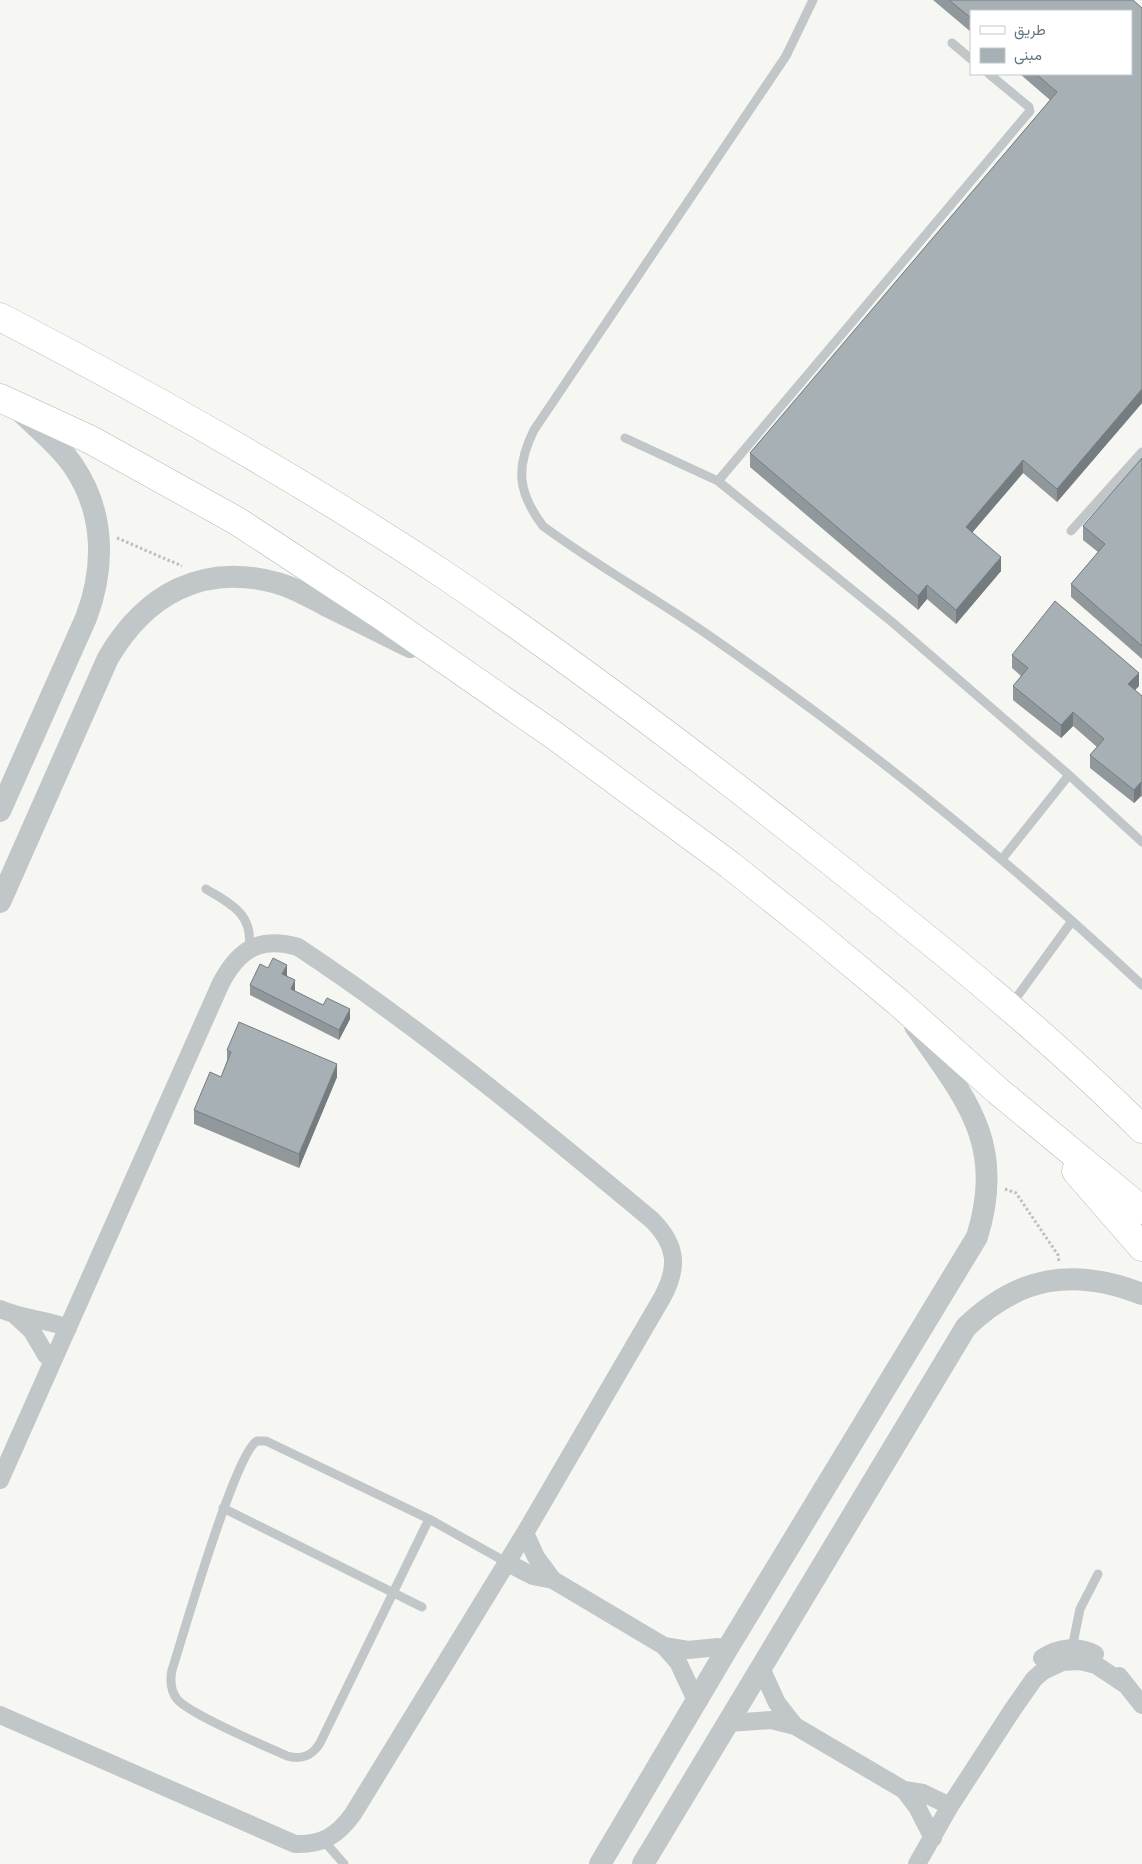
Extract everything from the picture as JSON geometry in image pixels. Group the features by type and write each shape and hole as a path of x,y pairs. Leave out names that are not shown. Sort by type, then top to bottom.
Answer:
{"main road":[{"path":"0,317 101,370 270,467 357,520 489,606 691,752 1010,1006 1142,1129"},
{"path":"8,402 91,440 237,522 307,566 563,742 698,842 898,1002 998,1091 1142,1210"},
{"path":"998,1091 1062,1156 1142,1247"}],"street":[{"path":"0,811 96,593 100,567 96,514 87,490 74,467 57,446 8,402"},
{"path":"0,902 108,658 122,634 149,607 164,596 190,584 219,577 249,577 278,583 466,674"},
{"path":"0,1480 221,983 237,958 264,943 281,942 298,947 485,1084 597,1174 664,1232 672,1248 674,1266 670,1283 525,1532 353,1814 336,1835 310,1845 294,1844 0,1715"},
{"path":"600,1864 726,1651 977,1237 985,1210 988,1183 986,1155 981,1137 967,1103 898,1002"},
{"path":"643,1864 966,1327 985,1308 1008,1294 1033,1284 1060,1280 1097,1280 1116,1284 1142,1294"},
{"path":"0,1309 16,1316 44,1320 68,1328"},
{"path":"16,1316 32,1331 46,1355 53,1360"},
{"path":"525,1532 536,1556 553,1580"},
{"path":"506,1562 533,1576 553,1580 664,1646 678,1662 698,1701"},
{"path":"664,1646 688,1650 714,1647 726,1651"},
{"path":"1013,1709 1022,1681 1033,1666 1052,1652 1072,1648 1090,1651 1102,1656 1111,1664 1142,1705"},
{"path":"918,1864 950,1806 1034,1679 1048,1667 1062,1662 1088,1662 1104,1669 1126,1685"},
{"path":"761,1668 777,1702 795,1726"},
{"path":"728,1723 771,1720 795,1726 904,1790 923,1793 950,1806"},
{"path":"904,1790 917,1807 933,1838"}],"lane":[{"path":"814,0 786,56 534,430 525,449 521,469 523,490 531,509 543,526 713,638 872,754 1002,860 1142,985"},
{"path":"952,43 970,58"},
{"path":"718,481 1030,110 1029,106 990,75"},
{"path":"625,438 718,481 892,622 1070,775 1142,842"},
{"path":"1071,531 1142,452"},
{"path":"1002,860 1070,775"},
{"path":"206,888 243,915 250,932 249,950"},
{"path":"1010,1006 1072,921"},
{"path":"429,1519 320,1743 310,1755 302,1758 286,1756 191,1710 176,1698 170,1679 224,1508 247,1451 253,1444 262,1441 429,1519 506,1562"},
{"path":"224,1508 422,1607"},
{"path":"1072,1648 1080,1609 1098,1574"},
{"path":"324,1841 344,1864"}],"path":[{"path":"99,540 120,538 184,567 190,584"},
{"path":"988,1183 1016,1193 1058,1255 1060,1280"}],"building":[{"path":"949,0 1133,0 1142,8 1142,389 1057,489 1023,460 966,527 1001,557 956,610 927,585 918,596 750,453 1057,92 1037,75 1132,75 1132,10 970,10 970,17"},
{"path":"1142,458 1142,646 1071,584 1105,544 1083,526"},
{"path":"1055,601 1139,673 1128,684 1142,696 1142,783 1134,790 1090,755 1104,739 1073,712 1061,725 1013,686 1028,668 1012,655"},
{"path":"273,958 287,965 282,974 295,980 291,989 323,1005 327,998 350,1009 339,1030 250,985 260,964 268,968"},
{"path":"239,1022 337,1064 299,1154 194,1110 210,1072 221,1077 231,1052 227,1050"}]}
